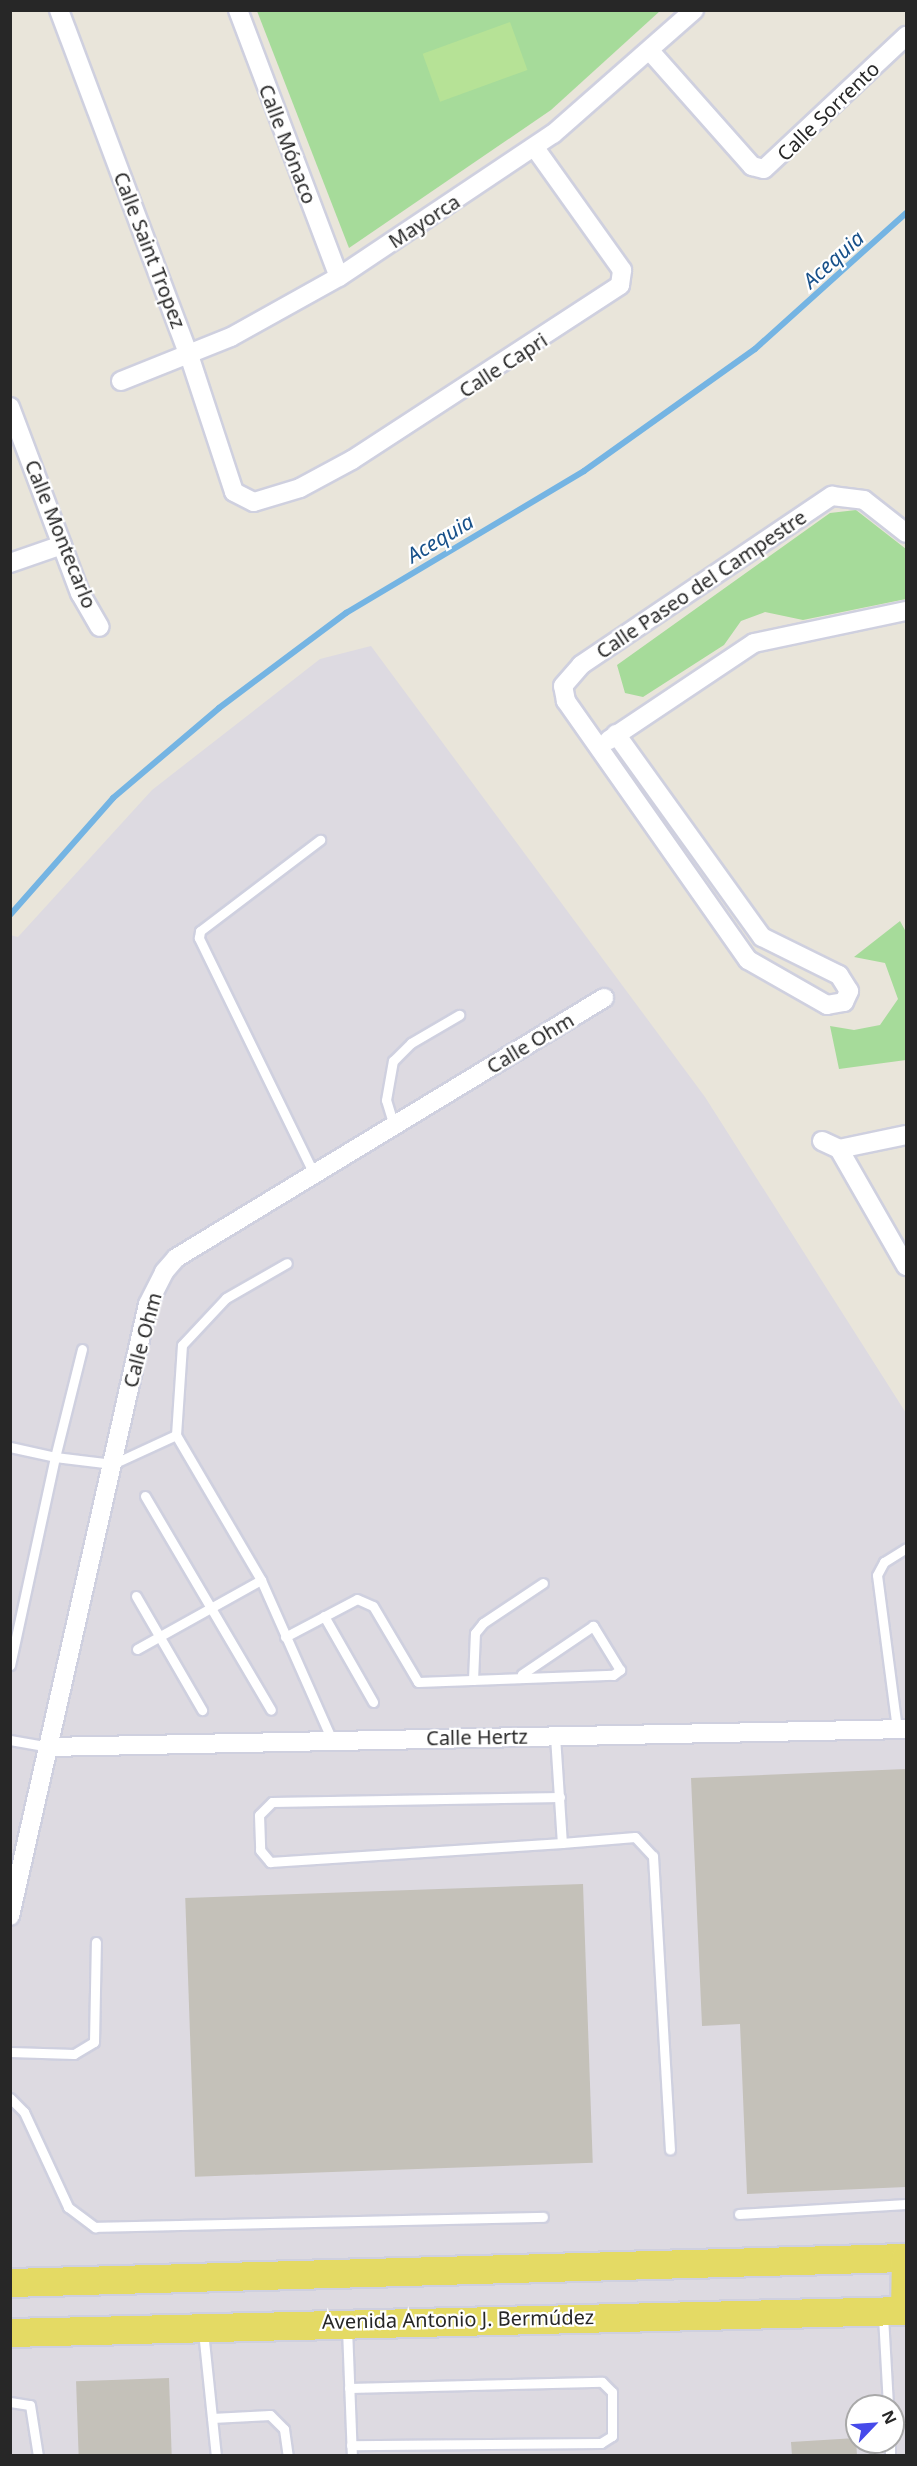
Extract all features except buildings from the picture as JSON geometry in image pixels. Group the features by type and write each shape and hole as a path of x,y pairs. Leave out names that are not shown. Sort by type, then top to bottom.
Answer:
{"main road":[{"path":"10,2283 906,2258 898,2311"},
{"name":"Avenida Antonio J. Bermúdez","path":"10,2333 346,2322 898,2311"}],"street":[{"name":"Calle Saint Tropez","path":"60,10 189,355 234,492"},
{"name":"Calle Mónaco","path":"238,10 339,277"},
{"name":"Mayorca","path":"121,381 189,355 267,320 339,277 535,148 650,51 694,10"},
{"name":"Calle Sorrento","path":"650,51 752,166 764,168 906,36"},
{"name":"Calle Capri","path":"234,492 263,503 352,460 620,285 622,270 535,148"},
{"name":"Calle Montecarlo","path":"10,407 62,544 100,627"},
{"name":"Calle Paseo del Campestre","path":"616,734 762,937 839,975 849,991 844,1002 827,1005 754,965 696,892 564,693 568,678 581,665 832,496 864,500 906,533"},
{"path":"10,563 62,544"},
{"path":"599,747 754,643 906,610"},
{"path":"696,892 718,877"},
{"name":"Calle Ohm","path":"10,1916 148,1304 164,1272 176,1258 604,998"},
{"path":"839,1149 906,1135"},
{"path":"822,1141 839,1149 906,1266"},
{"name":"Calle Hertz","path":"48,1747 902,1729"}],"lane":[{"path":"314,1174 199,938 200,931 320,840"},
{"path":"394,1126 386,1100 393,1061 411,1043 459,1016"},
{"path":"287,1263 226,1298 182,1345 176,1435 261,1580 332,1740"},
{"path":"10,1665 55,1457 82,1348"},
{"path":"10,1447 55,1457 112,1464 176,1435"},
{"path":"145,1496 271,1710"},
{"path":"902,1729 877,1575 884,1562 906,1548"},
{"path":"137,1649 261,1580"},
{"path":"473,1680 475,1634 483,1623 543,1583"},
{"path":"136,1596 157,1639 202,1710"},
{"path":"285,1637 357,1599 366,1600 418,1682 473,1680 522,1674 613,1675 620,1670 593,1626 522,1674"},
{"path":"324,1616 374,1702"},
{"path":"555,1736 562,1843"},
{"path":"10,1740 48,1747"},
{"path":"560,1797 272,1802 259,1815 260,1850 270,1862 635,1837 653,1856 670,2150"},
{"path":"10,2052 74,2054 94,2042 96,1942"},
{"path":"10,2098 24,2112 68,2207 95,2227 543,2217"},
{"path":"740,2214 906,2204"},
{"path":"889,2394 898,2311"},
{"path":"346,2322 352,2456"},
{"path":"202,2326 216,2456"},
{"path":"349,2388 602,2382 612,2392 612,2436 602,2443 351,2445"},
{"path":"10,2402 30,2405 38,2456"},
{"path":"212,2418 270,2415 284,2429 288,2456"}],"shaded area":[{"path":"371,646 705,1097 906,1413 906,2455 11,2455 10,935 18,937 152,790 320,659"}],"green space":[{"path":"257,11 660,11 551,110 349,248"},
{"path":"510,22 527,70 440,102 423,54"},
{"path":"856,510 906,549 906,599 803,620 765,612 741,621 724,645 643,697 625,693 617,665 830,513"},
{"path":"900,921 906,932 906,1060 839,1069 830,1026 854,1030 880,1025 898,999 885,963 854,957"}],"waterway":[{"name":"Acequia","path":"10,915 113,798 219,708 346,613 584,471 755,349 906,213"}]}
